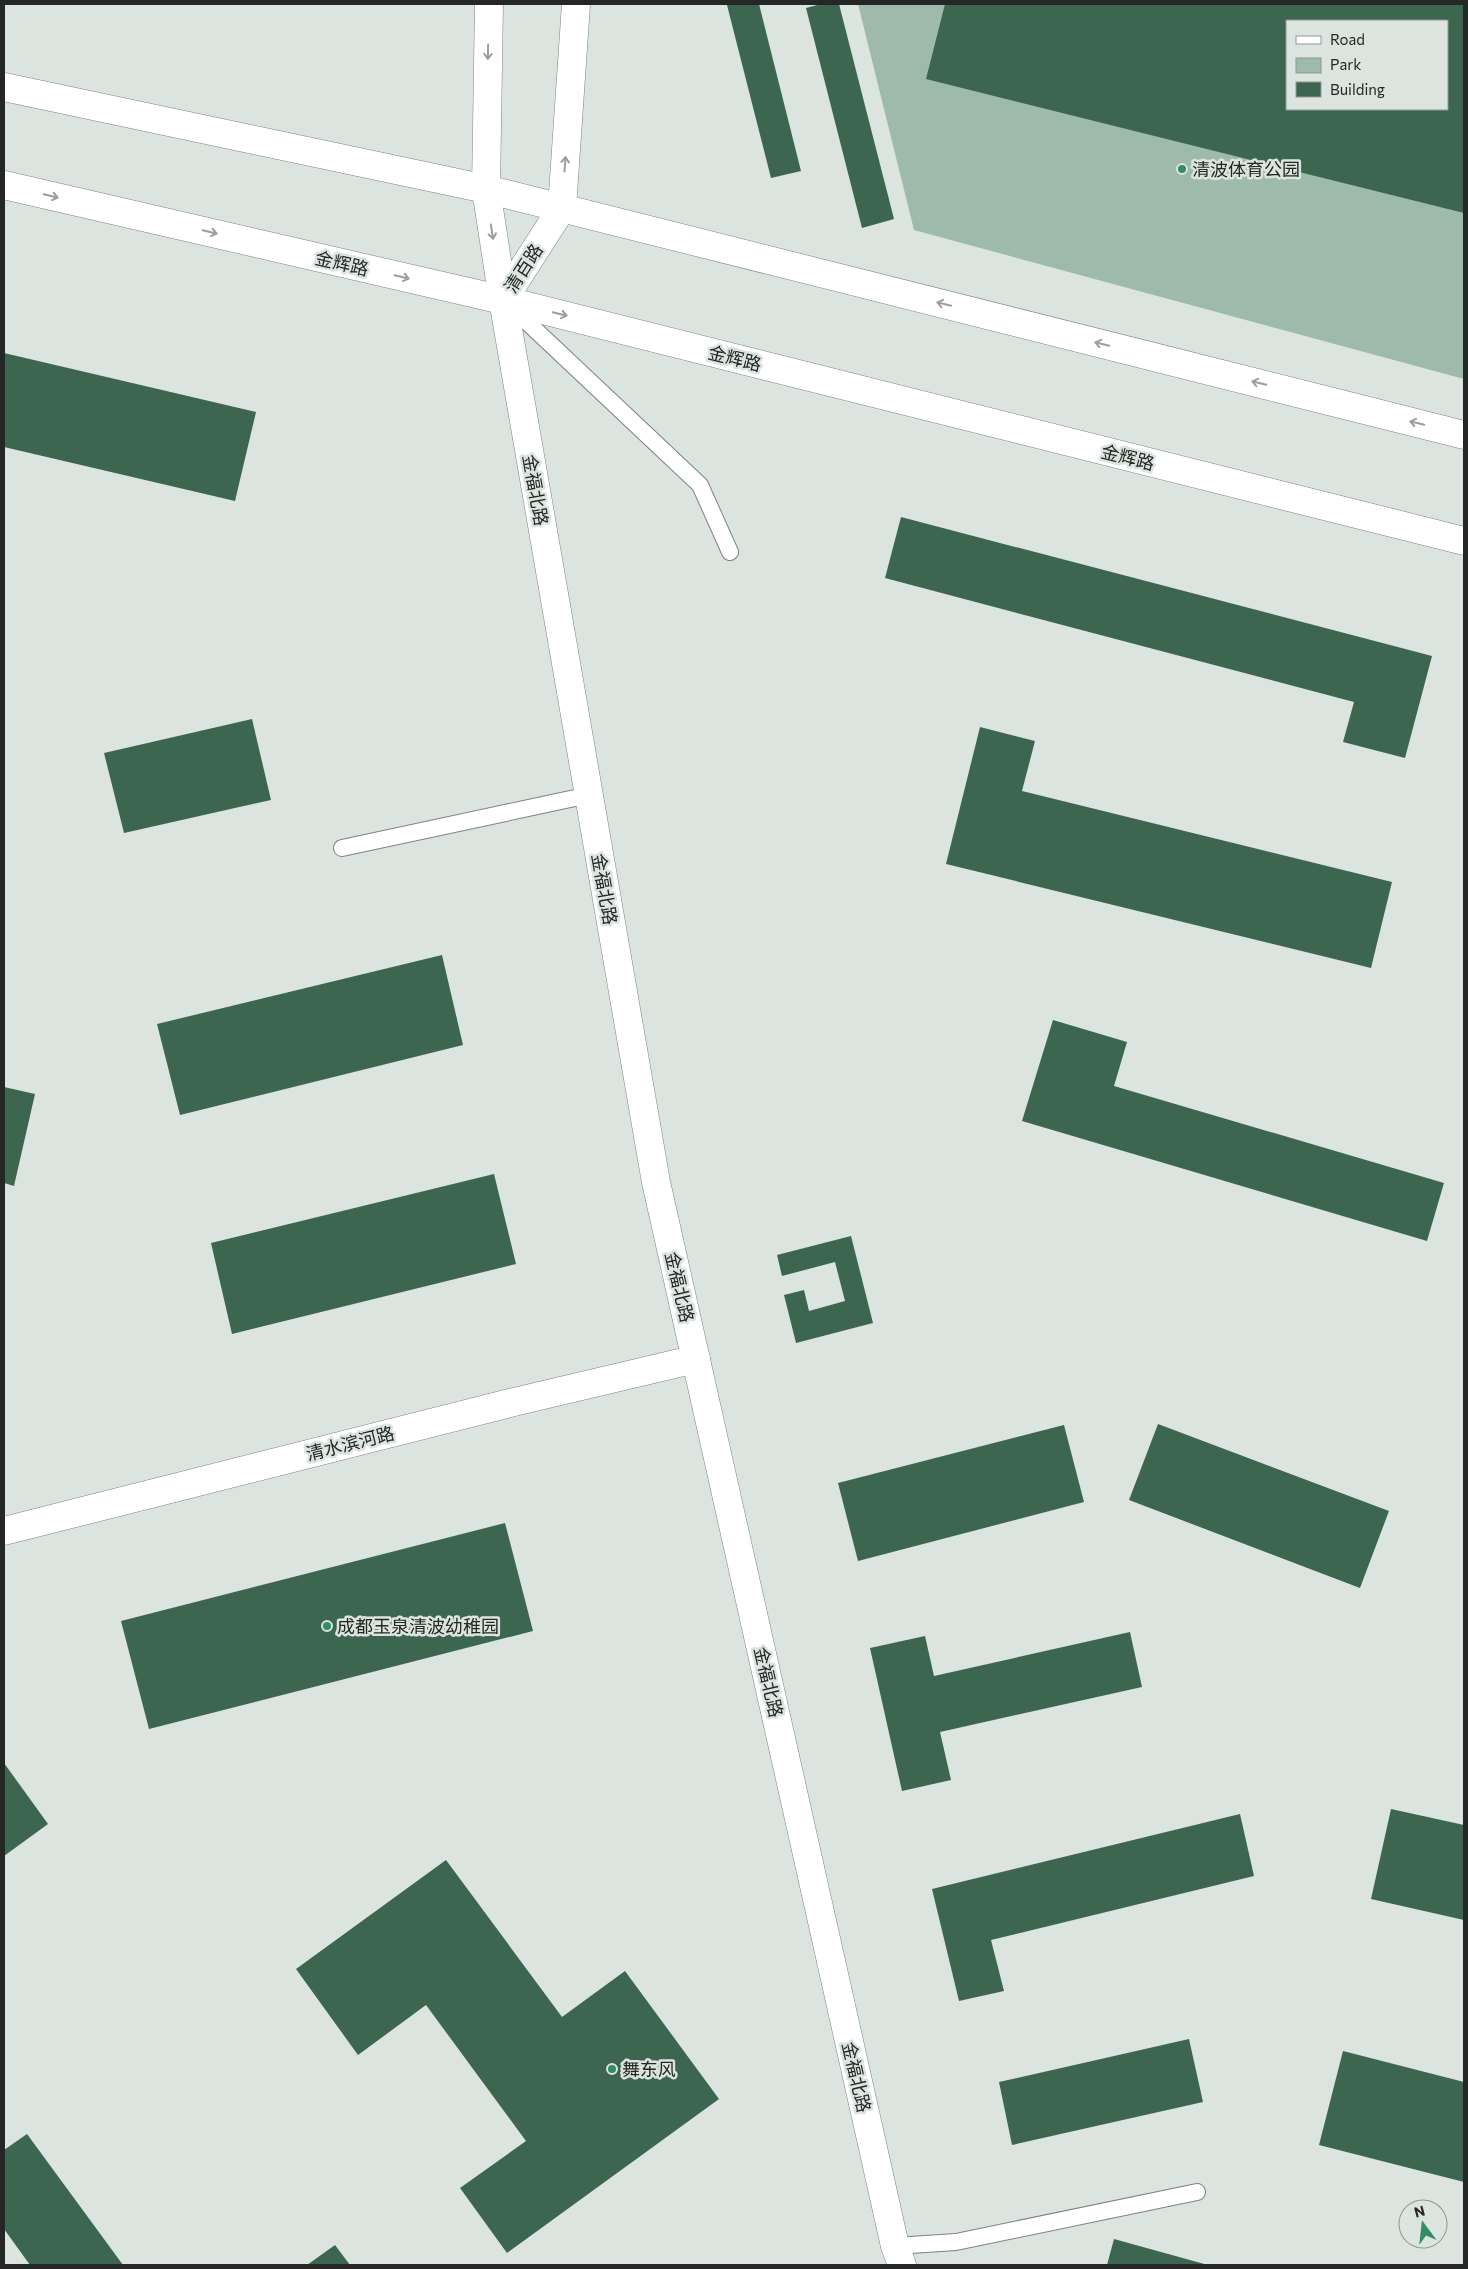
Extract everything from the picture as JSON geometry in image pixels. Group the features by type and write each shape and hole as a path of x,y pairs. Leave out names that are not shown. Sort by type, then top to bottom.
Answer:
{"street":[{"name":"清百路","path":"489,4 486,189 503,300"},
{"name":"清百路","path":"503,300 562,208 576,4"},
{"path":"4,87 486,189 1464,435"},
{"name":"金辉路","path":"4,185 503,300 1464,541"},
{"name":"金福北路","path":"503,300 656,1182 898,2255"},
{"name":"清水滨河路","path":"4,1530 505,1404 696,1359"}],"lane":[{"path":"503,300 700,485 730,552"},
{"path":"342,848 589,795"},
{"path":"898,2255 1198,2192"}],"green space":[{"name":"清波体育公园","path":"858,4 1464,4 1464,379 914,230"}],"building":[{"path":"759,4 801,171 771,178 727,5"},
{"path":"821,4 839,4 894,219 862,228 806,8"},
{"path":"945,4 1464,4 1464,213 926,79"},
{"path":"4,353 256,412 235,501 4,447"},
{"path":"901,517 1432,656 1405,758 1343,742 1354,702 885,578"},
{"path":"252,719 271,800 124,833 104,753"},
{"path":"980,727 1035,741 1022,791 1392,882 1371,968 946,864"},
{"path":"442,955 463,1045 180,1115 157,1024"},
{"path":"1053,1020 1127,1042 1114,1086 1444,1183 1427,1241 1022,1121"},
{"path":"4,1087 35,1094 14,1186 4,1183"},
{"path":"494,1174 516,1264 232,1334 211,1243"},
{"path":"851,1236 873,1323 796,1343 784,1295 804,1290 809,1311 845,1301 835,1262 782,1276 777,1255"},
{"path":"1158,1424 1389,1511 1360,1588 1129,1500"},
{"path":"1064,1425 1084,1502 858,1561 838,1483"},
{"name":"成都玉泉清波幼稚园","path":"505,1523 533,1631 149,1729 121,1621"},
{"path":"1130,1632 1142,1687 940,1732 951,1780 902,1791 870,1648 925,1636 934,1676"},
{"path":"4,1763 48,1824 4,1856"},
{"path":"1391,1809 1464,1825 1464,1920 1371,1899"},
{"path":"1240,1814 1254,1876 991,1940 1004,1991 959,2001 932,1889"},
{"path":"446,1860 562,2017 625,1971 719,2099 507,2253 460,2188 526,2141 426,2005 358,2055 296,1969"},
{"path":"1189,2039 1203,2102 1012,2145 999,2082"},
{"path":"1343,2051 1464,2082 1464,2182 1319,2145"},
{"path":"27,2134 123,2265 30,2265 4,2229 4,2150"},
{"path":"1114,2239 1208,2265 1107,2265"},
{"path":"335,2245 350,2265 307,2265"}],"place":[{"name":"清波体育公园","path":"1182,169"},
{"name":"成都玉泉清波幼稚园","path":"327,1626"},
{"name":"舞东风","path":"612,2069"}]}
